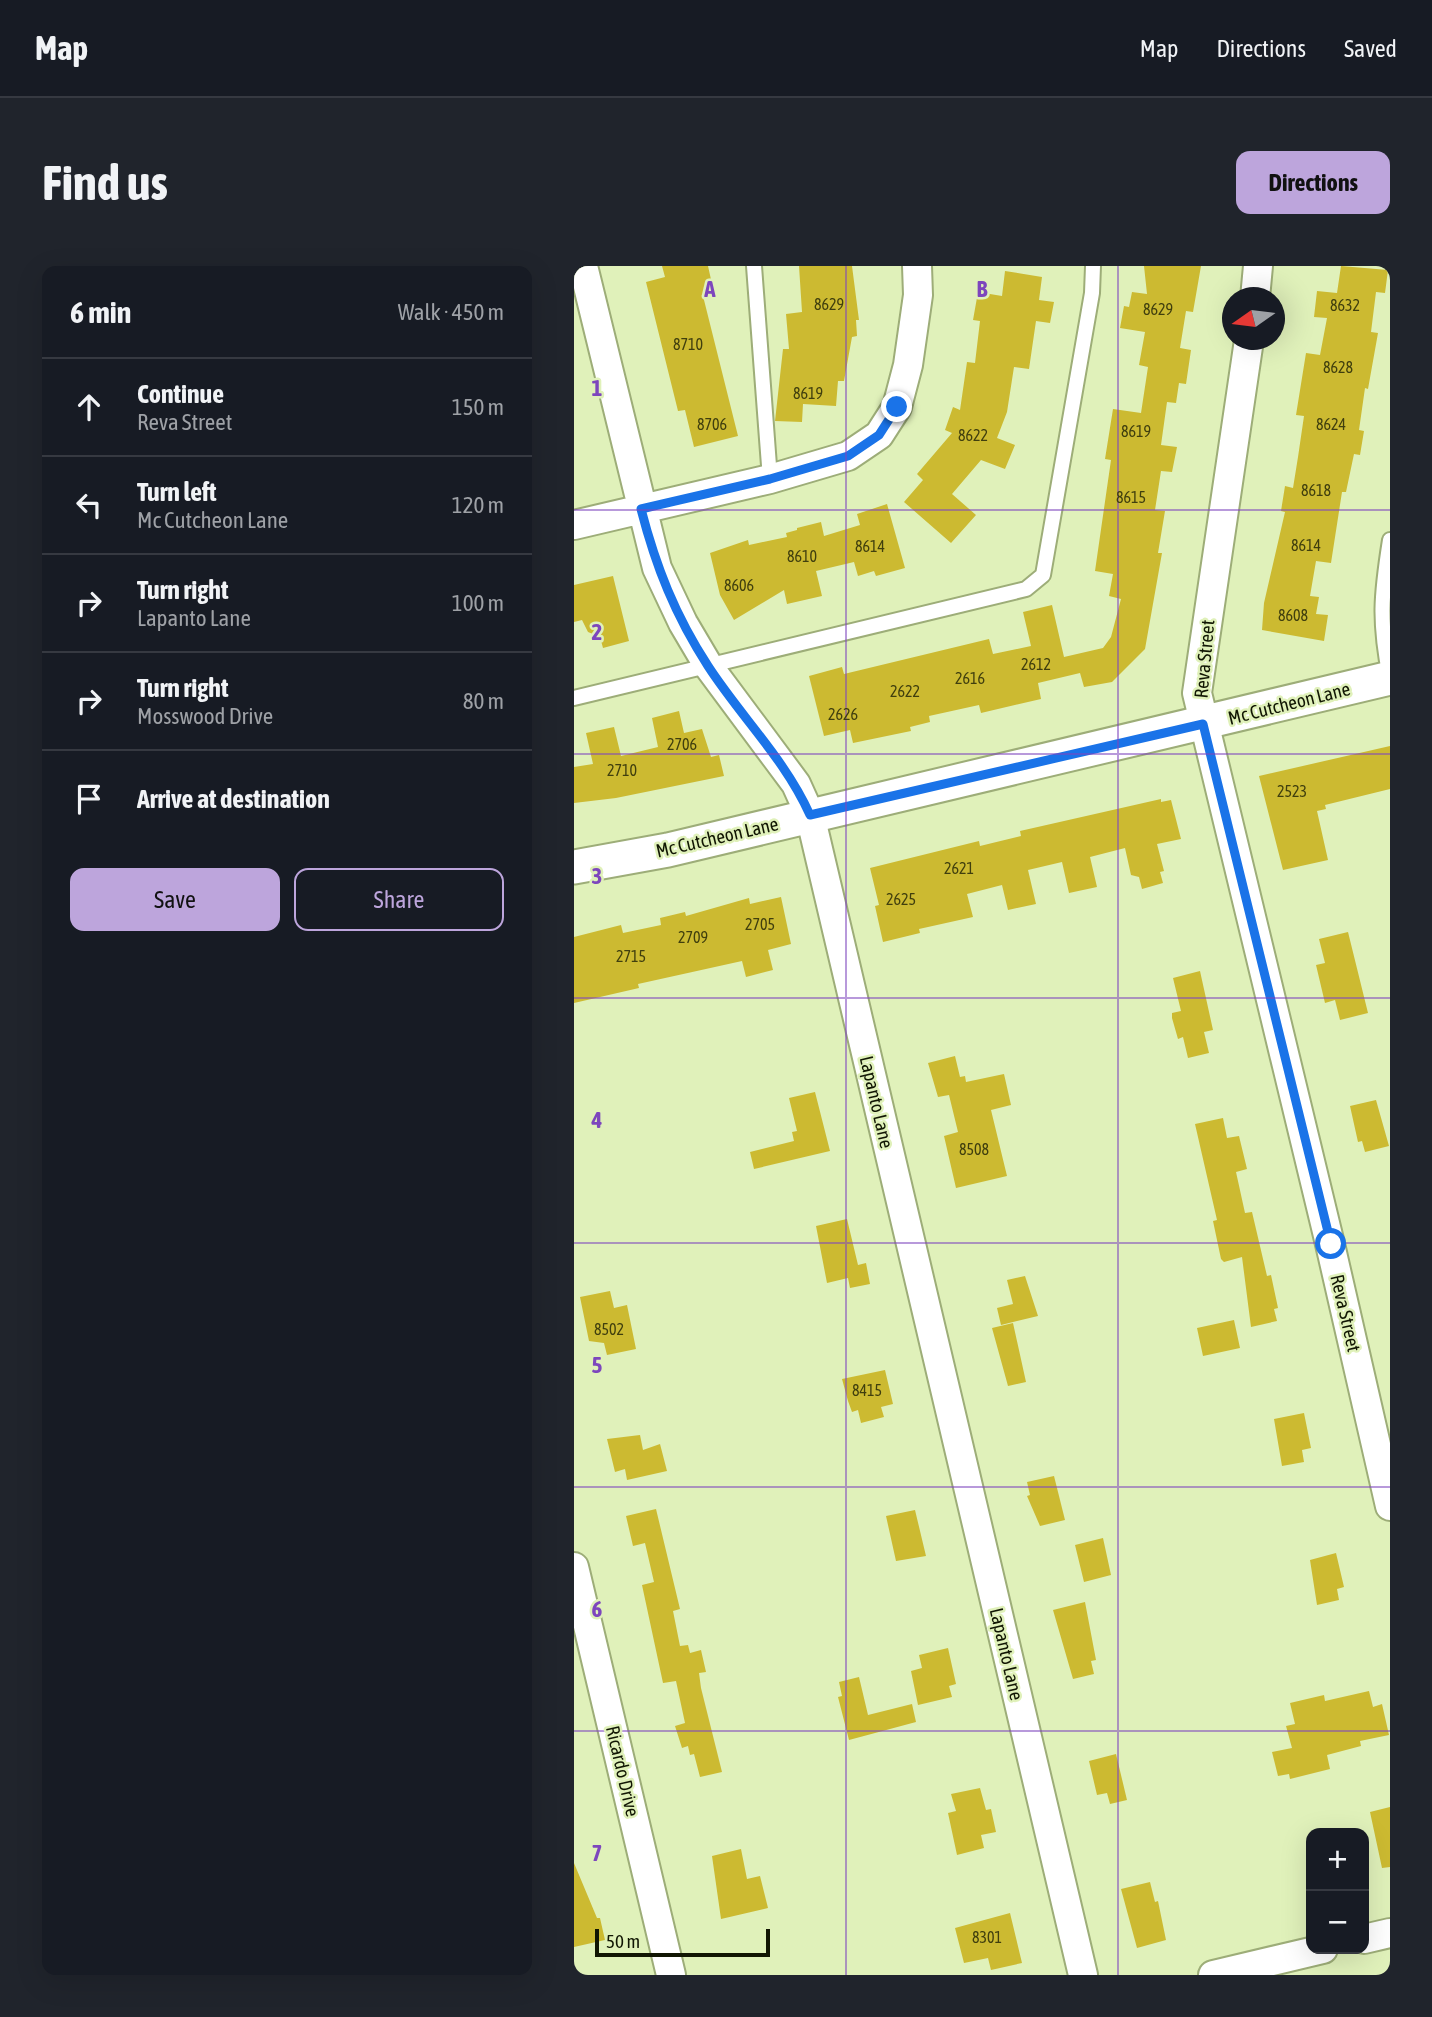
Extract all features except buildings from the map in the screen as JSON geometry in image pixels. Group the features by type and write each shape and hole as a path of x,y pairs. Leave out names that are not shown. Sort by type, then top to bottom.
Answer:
{"street":[{"name":"Lapanto Lane","path":"583,266 657,568 683,623 709,667 796,784 810,815 1083,1975"},
{"path":"574,525 770,479 848,456 879,435 897,407 908,365 918,295 917,266"},
{"path":"1256,287 1258,266"},
{"name":"Reva Street","path":"1248,350 1197,693 1331,1244 1390,1506"},
{"name":"Mc Cutcheon Lane","path":"574,867 668,850 1390,678"},
{"name":"Ricardo Drive","path":"574,1567 671,1975"},
{"path":"1369,1938 1390,1933"},
{"path":"1213,1975 1306,1953"}],"lane":[{"path":"754,266 770,479"},
{"path":"574,698 1026,589 1037,582 1043,575 1092,293 1093,266"},
{"path":"1390,540 1380,601 1381,632 1390,678"}],"route":[{"path":"897,407 879,435 848,456 770,479 641,509 657,568 683,623 709,667 796,784 810,815 1203,724 1331,1244"}]}
